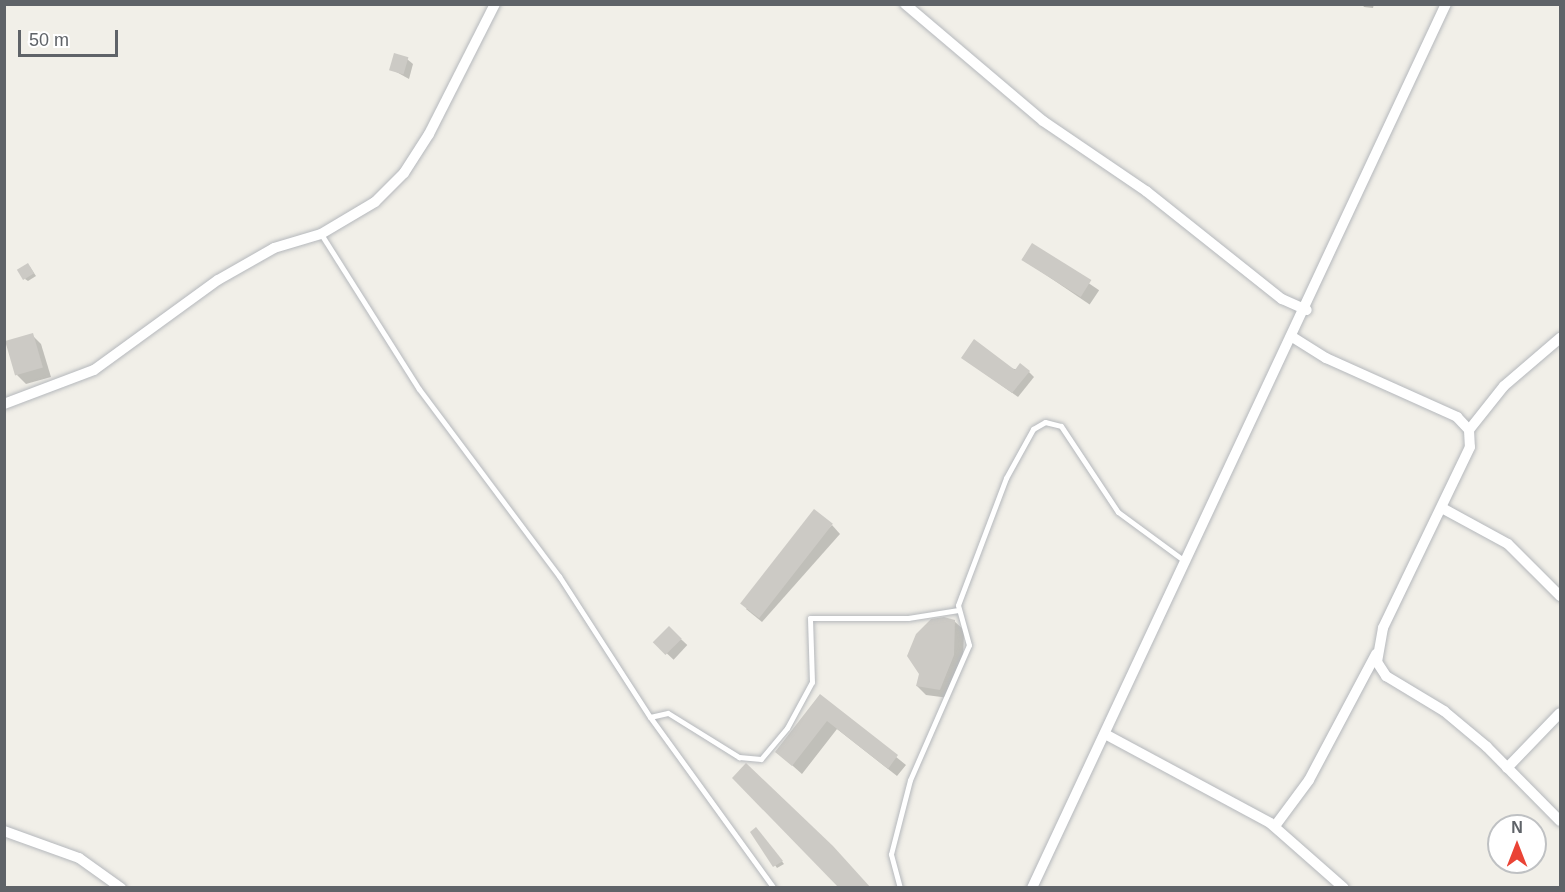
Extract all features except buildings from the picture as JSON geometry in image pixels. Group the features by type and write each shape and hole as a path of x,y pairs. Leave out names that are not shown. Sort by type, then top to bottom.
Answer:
{"street":[{"path":"4,404 94,370 218,280 274,248 321,234 375,202 404,172 495,4"},
{"path":"905,4 1043,122 1146,191 1273,292 1307,310"},
{"path":"1032,888 1294,338 1446,4"},
{"path":"1275,826 1309,780 1377,654 1383,628 1470,447 1468,430 1457,417 1326,358 1294,338"},
{"path":"1468,430 1504,386 1560,338"},
{"path":"1442,508 1508,544 1560,596"},
{"path":"1377,654 1386,676 1444,711 1507,768 1560,821"},
{"path":"1507,768 1560,713"},
{"path":"1105,734 1275,826 1344,888"},
{"path":"4,831 78,858 121,888"}],"lane":[{"path":"321,234 419,390 559,576 650,717 774,888"},
{"path":"900,888 891,854 910,780 969,645 958,609 1005,478 1033,429 1045,422 1061,426 1118,512 1188,563"},
{"path":"650,717 668,713 739,758 761,759 787,728 812,682 810,618 908,618 958,609"}]}
